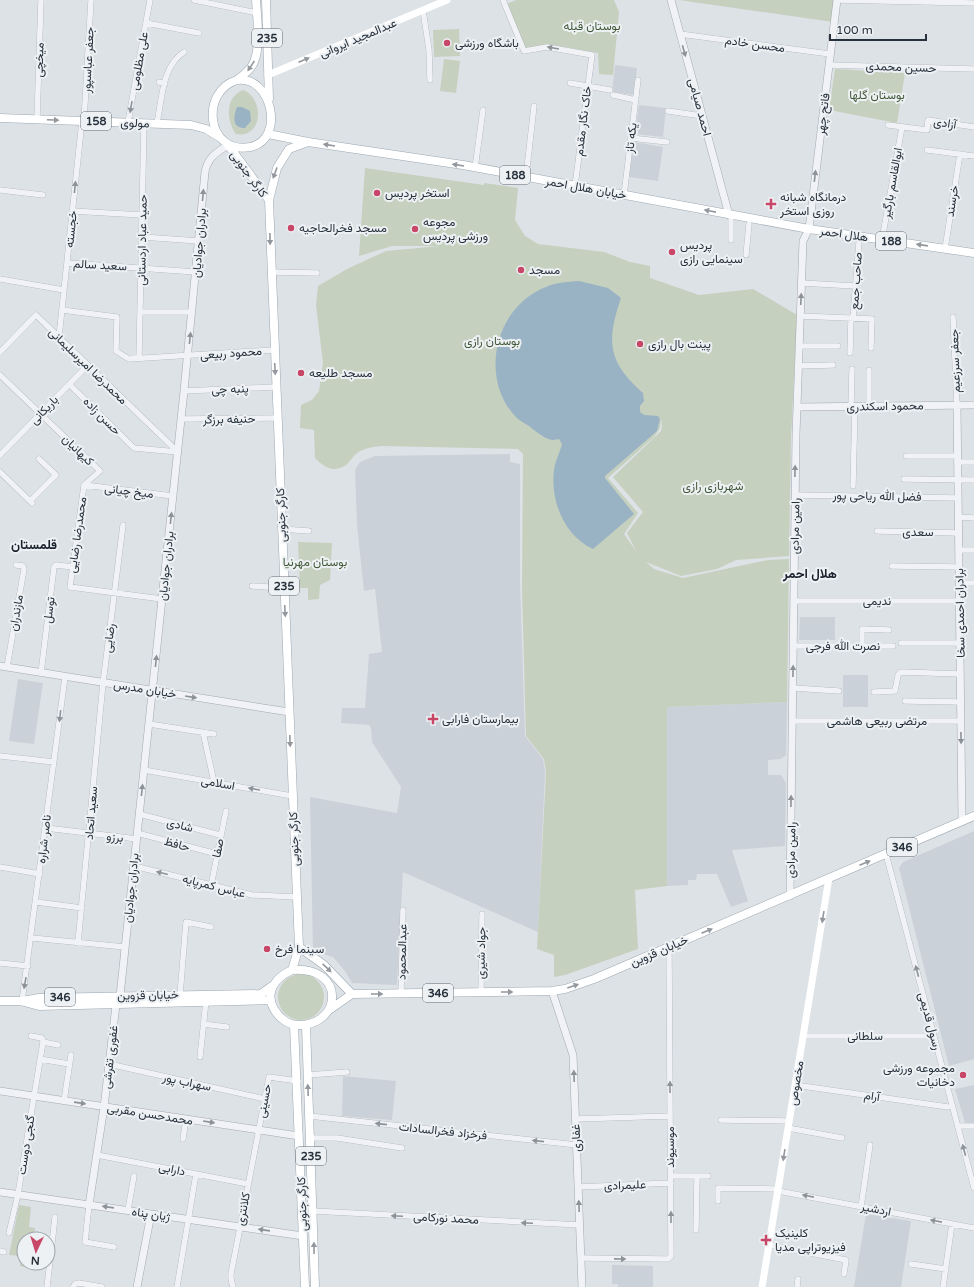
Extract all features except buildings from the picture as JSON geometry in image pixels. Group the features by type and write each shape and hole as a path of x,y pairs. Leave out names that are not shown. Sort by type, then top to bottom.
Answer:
{"main road":[{"name":"235","path":"236,80 245,74 254,62 257,46 256,0"},
{"name":"235","path":"266,0 269,106"},
{"name":"عبدالمجید ایروانی","path":"268,75 444,1"},
{"path":"236,80 246,80 260,86 269,106 271,120 268,134 256,145 239,148 228,145 219,137 213,118 215,101 223,88 236,80"},
{"name":"مولوی","path":"0,118 200,126 219,137"},
{"name":"خیابان هلال احمر","path":"268,134 308,142 526,177 624,195 730,218 809,229"},
{"path":"269,200 276,168 289,149 308,142"},
{"name":"کارگر جنوبی","path":"228,145 269,200 270,272 282,529 298,947 292,970"},
{"name":"هلال احمر","path":"809,229 974,253"},
{"name":"خیابان قزوین","path":"352,994 552,991 565,989 594,979 974,816"},
{"name":"مخصوص","path":"762,1287 829,878"},
{"path":"298,947 324,965 352,994 315,1022 306,1025 294,1025 281,1019 277,1014 271,1000 272,986 283,974 292,970 310,970 323,976 331,989 332,999 329,1010"},
{"name":"خیابان قزوین","path":"0,1001 22,1001 39,998 261,994 272,986"},
{"name":"خیابان قزوین","path":"22,1001 39,1006 271,1000"},
{"name":"کارگر جنوبی","path":"294,1025 298,1081 305,1287"},
{"name":"کارگر جنوبی","path":"306,1025 315,1287"}],"street":[{"name":"میخچی","path":"37,119 42,0"},
{"name":"جعفر عباسپور","path":"83,121 91,0"},
{"name":"علی مظلومی","path":"128,122 150,0"},
{"path":"194,0 256,13"},
{"name":"خاک‌ نگار‌ مقدم","path":"503,0 524,50 547,47 592,56 575,186"},
{"name":"احمد صیامی","path":"671,0 730,218"},
{"path":"837,0 974,3"},
{"name":"فاتح چهر","path":"809,229 837,0"},
{"path":"423,10 429,50 430,80"},
{"path":"146,22 199,33"},
{"name":"محسن خادم","path":"680,34 830,54"},
{"path":"157,124 162,83 169,66 176,57 184,52"},
{"name":"حسین محمدی","path":"829,65 974,69"},
{"name":"یکه تاز","path":"624,195 638,80"},
{"path":"570,83 612,92 636,100"},
{"path":"526,177 534,106"},
{"path":"475,168 483,110"},
{"path":"668,111 702,116"},
{"name":"آزادی","path":"902,127 927,130 928,120 974,127"},
{"name":"خجسته","path":"59,337 83,121"},
{"name":"حمید عباد اردستانی","path":"139,358 144,123"},
{"path":"888,125 902,127"},
{"name":"ابوالقاسم بارگیر","path":"882,240 902,127"},
{"path":"631,138 666,142"},
{"name":"برادران جوادیان","path":"120,996 207,165 212,156 228,145"},
{"path":"927,150 974,156"},
{"name":"خرسند","path":"945,249 960,154"},
{"path":"0,190 43,195"},
{"path":"72,211 142,215"},
{"path":"730,218 731,240"},
{"path":"746,255 749,224"},
{"name":"رامین مرادی","path":"790,896 798,366 803,241 809,229"},
{"path":"142,238 199,241"},
{"name":"صاحب جمع","path":"850,353 859,242"},
{"name":"سعید سالم","path":"67,263 196,272"},
{"path":"270,272 317,273"},
{"path":"0,279 64,290"},
{"path":"801,283 855,286"},
{"name":"محمود ربیعی","path":"62,310 117,317 116,351 129,359 274,350"},
{"path":"140,312 192,312"},
{"name":"محمدرضا امیرسلیمانی","path":"0,352 36,315 178,452"},
{"path":"800,316 872,319 871,348"},
{"name":"جعفر سرزعیم","path":"954,317 957,405"},
{"path":"799,346 838,346"},
{"name":"باریکانی","path":"0,455 88,365"},
{"path":"798,366 833,365"},
{"path":"852,369 853,486"},
{"path":"869,370 869,406"},
{"path":"0,375 40,414"},
{"name":"حسن زاده","path":"70,384 134,448 178,452"},
{"name":"پنبه چی","path":"184,391 275,387"},
{"name":"برادران احمدی سخا","path":"957,405 962,821"},
{"name":"محمود اسکندری","path":"797,407 974,405"},
{"name":"کیهانیان","path":"40,414 100,471 84,485"},
{"name":"حنیفه برزگر","path":"181,419 277,418"},
{"path":"906,456 957,459 974,462"},
{"path":"0,472 31,502 56,475 39,459"},
{"path":"904,480 974,480"},
{"name":"میخ چیانی","path":"84,485 173,496"},
{"name":"محمدرضا رضایی","path":"84,485 70,587 162,599"},
{"name":"فضل الله ریاحی پور","path":"795,495 958,498"},
{"path":"958,518 974,518"},
{"name":"رضایی","path":"104,683 122,525"},
{"path":"282,529 309,532"},
{"name":"سعدی","path":"877,531 958,533"},
{"path":"959,550 974,550"},
{"name":"توسل","path":"41,673 54,567 56,565 73,567"},
{"name":"مازندران","path":"4,667 24,569 23,566 16,566"},
{"path":"892,566 959,567"},
{"path":"964,583 974,583"},
{"path":"252,586 284,588"},
{"name":"ندیمی","path":"794,601 959,601"},
{"path":"862,646 862,629 889,630"},
{"path":"901,643 960,643"},
{"name":"نصرت الله فرجی","path":"793,646 893,646"},
{"name":"خیابان مدرس","path":"4,667 289,712"},
{"path":"874,692 895,691 898,674 901,672 960,674"},
{"name":"ناصر شراره","path":"22,1001 32,938 65,677"},
{"name":"سعید اتحاد","path":"78,943 104,683"},
{"path":"793,688 839,691"},
{"path":"905,701 961,702"},
{"name":"مرتضی ربیعی هاشمی","path":"792,721 961,721"},
{"path":"149,724 214,734"},
{"path":"203,732 214,782"},
{"path":"0,756 54,762"},
{"name":"اسلامی","path":"144,770 292,796"},
{"name":"صفا","path":"210,886 226,811"},
{"name":"شادی","path":"139,814 220,835"},
{"name":"برزو","path":"46,828 89,834 137,836"},
{"name":"حافظ","path":"137,836 217,854"},
{"name":"رسول قدیمی","path":"886,854 974,1188"},
{"name":"عباس کمرپایه","path":"134,866 210,886 260,896 296,897"},
{"path":"0,867 40,874"},
{"path":"36,902 82,908"},
{"name":"عبدالمحمود","path":"401,994 403,910"},
{"name":"جواد شیری","path":"481,992 482,914"},
{"path":"180,995 186,922 211,928"},
{"path":"32,938 125,947"},
{"name":"موسیوند","path":"581,1258 670,1258 671,1176 669,947"},
{"path":"0,963 28,966"},
{"name":"غفاری","path":"552,991 573,1056 582,1287"},
{"path":"200,1057 206,1001"},
{"name":"غفوری تفرشی","path":"89,1205 104,1107 116,1005"},
{"path":"204,1024 227,1027"},
{"path":"31,1036 42,1038 43,1042 58,1045"},
{"name":"سلطانی","path":"803,1036 927,1036"},
{"name":"گنجی دوست","path":"9,1233 18,1194 43,1042"},
{"path":"64,1101 71,1055"},
{"path":"40,1059 69,1064"},
{"name":"سهراب پور","path":"109,1064 265,1099"},
{"path":"308,1075 347,1072"},
{"name":"حسینی","path":"259,1130 269,1077 298,1081"},
{"name":"آرام","path":"795,1085 948,1107"},
{"name":"محمدحسن مقربی","path":"0,1091 299,1136"},
{"name":"فرخزاد فخرالسادات","path":"309,1116 577,1145"},
{"path":"576,1119 670,1116"},
{"path":"183,1139 186,1119"},
{"path":"721,1120 789,1121"},
{"path":"958,1126 974,1126"},
{"path":"788,1128 842,1138"},
{"name":"کلانتری","path":"233,1287 231,1279 239,1227 259,1130"},
{"path":"310,1138 337,1138 402,1148"},
{"path":"861,1207 870,1145"},
{"name":"دارابی","path":"97,1155 248,1184"},
{"path":"177,1287 196,1174"},
{"path":"128,1210 134,1176"},
{"path":"671,1176 708,1176"},
{"path":"696,1230 697,1176"},
{"name":"علیمرادی","path":"578,1187 671,1183"},
{"name":"اردشیر","path":"718,1201 718,1188 778,1190 974,1228"},
{"name":"ژیان پناه","path":"0,1192 303,1236"},
{"path":"89,1205 85,1242 114,1247"},
{"name":"محمد نورکامی","path":"313,1211 580,1225"},
{"path":"137,1287 151,1214"},
{"path":"47,1287 55,1217"},
{"path":"943,1287 952,1224"},
{"path":"769,1246 846,1260 844,1274"},
{"path":"911,1264 946,1269"},
{"path":"796,1287 798,1279"},
{"path":"73,1287 75,1284 102,1287"}],"shaded area":[{"path":"615,65 637,68 634,95 612,92"},
{"path":"639,105 666,108 663,137 635,134"},
{"path":"634,142 663,147 658,181 629,177"},
{"name":"بیمارستان فارابی","path":"510,454 510,462 520,464 520,582 525,736 543,759 545,772 538,932 403,872 397,985 352,983 345,971 333,957 313,951 310,797 397,813 401,787 372,742 371,728 369,725 341,723 342,708 365,708 369,654 382,652 375,589 364,591 357,525 355,470 360,462 375,456"},
{"path":"800,617 835,617 835,640 799,640"},
{"path":"843,675 868,675 868,707 843,707"},
{"path":"18,679 43,683 34,744 9,741"},
{"path":"787,702 786,755 781,759 768,760 768,775 781,775 786,783 785,846 732,850 748,901 731,907 717,874 697,874 696,880 688,880 688,885 667,886 667,707"},
{"path":"974,831 974,1059 949,1066 899,868 903,862"},
{"path":"343,1076 396,1081 392,1120 342,1116"},
{"path":"974,1085 974,1123 965,1123 955,1089"},
{"path":"866,1214 911,1221 901,1287 854,1287"},
{"path":"612,1265 653,1266 653,1287 618,1287 618,1284 612,1284"}],"green space":[{"name":"بوستان قبله","path":"516,0 614,0 619,12 613,75 599,74 598,53 547,44 525,49 507,4"},
{"path":"679,0 835,0 833,22"},
{"name":"باشگاه ورزشی","path":"459,29 460,56 434,57 433,30"},
{"path":"444,59 460,61 456,93 440,91"},
{"name":"بوستان گلها","path":"835,69 905,73 897,123 829,110"},
{"path":"243,90 250,94 255,101 258,116 256,124 252,130 245,134 236,134 230,122 229,109 233,98 237,93"},
{"name":"بوستان رازی","path":"365,168 484,185 484,183 518,188 515,220 525,236 538,244 604,252 630,262 650,266 650,278 699,295 753,289 797,315 791,439 789,556 736,560 717,569 681,576 646,562 654,569 683,578 768,560 789,559 787,702 667,707 667,886 635,890 638,949 565,975 554,977 554,955 537,949 546,772 544,759 526,736 522,589 523,454 518,449 381,446 360,451 346,465 338,469 334,469 326,467 315,458 314,430 300,428 301,405 312,400 319,391 323,363 316,305 318,286 347,269 386,251 440,246 392,246 359,256","holes":["661,418 661,431 613,477 643,512 627,533 636,551 624,534 638,513 608,478 654,437 660,428"]},
{"name":"بوستان مهرنیا","path":"298,542 332,543 330,580 320,585 319,599 308,600 308,588 300,588"},
{"path":"296,974 306,974 314,978 320,984 324,992 324,1002 320,1010 314,1016 306,1020 296,1020 288,1016 282,1010 278,1002 278,992 282,984 288,978"},
{"path":"19,1205 31,1207 29,1227 35,1228 34,1231 16,1231 16,1256 9,1255"}],"water":[{"path":"237,107 242,107 250,111 251,121 245,128 241,128 236,124 234,118"},
{"path":"579,281 608,288 621,298 613,327 613,350 623,371 631,382 643,393 644,401 640,406 640,412 644,415 658,416 660,419 657,431 605,476 605,478 634,514 593,549 574,535 561,516 557,505 553,481 555,463 562,444 559,439 550,440 544,437 514,415 503,399 497,381 496,362 498,343 505,325 515,309 529,296 550,285"}],"place":[{"name":"باشگاه ورزشی","path":"447,43"},
{"name":"استخر پردیس","path":"377,193"},
{"name":"درمانگاه شبانه روزی استخر","path":"771,204"},
{"name":"مسجد فخرالحاجیه","path":"291,228"},
{"name":"مجوعه ورزشی پردیس","path":"415,229"},
{"name":"پردیس سینمایی رازی","path":"672,252"},
{"name":"مسجد","path":"521,270"},
{"name":"پینت بال رازی","path":"640,344"},
{"name":"مسجد طلیعه","path":"301,373"},
{"name":"بیمارستان فارابی","path":"433,719"},
{"name":"سینما فرخ","path":"267,949"},
{"name":"مجموعه ورزشی دخانیات","path":"963,1075"},
{"name":"کلینیک فیزیوتراپی مدیا","path":"766,1240"}],"district":[{"name":"قلمستان","path":"34,544"},
{"name":"هلال احمر","path":"810,573"}],"park label":[{"name":"شهربازی رازی","path":"713,486"}]}
